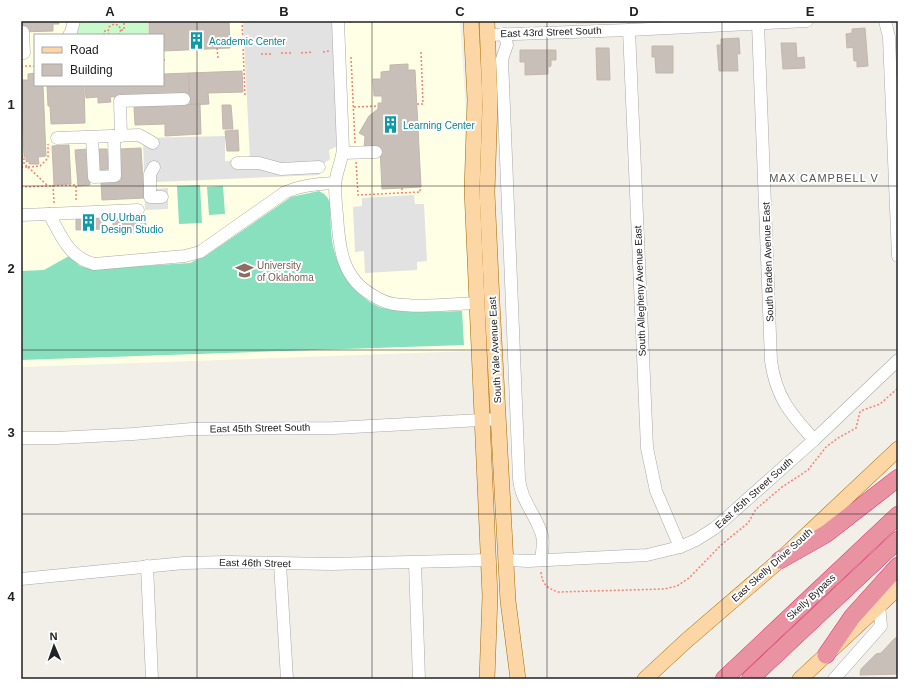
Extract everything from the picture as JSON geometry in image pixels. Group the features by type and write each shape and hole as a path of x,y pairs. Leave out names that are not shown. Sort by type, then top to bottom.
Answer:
{"highway":[{"path":"780,560 826,534 898,478"},
{"name":"Skelly Bypass","path":"724,679 898,515"},
{"name":"Skelly Bypass","path":"750,679 898,540"},
{"path":"826,655 852,617 898,566"}],"main road":[{"path":"472,28 487,28"},
{"name":"South Yale Avenue East","path":"472,28 475,99 472,190 489,560 490,617 487,679"},
{"name":"South Yale Avenue East","path":"487,28 490,104 487,192 492,302 508,601 518,679"},
{"path":"476,303 492,302"},
{"name":"East Skelly Drive South","path":"645,679 686,641 780,560 898,449"},
{"path":"489,560 506,560"},
{"path":"800,679 898,588"}],"street":[{"path":"70,34 72,32 74,21"},
{"path":"338,21 343,153 335,183 338,236 340,252 345,266 359,286 381,300 393,304 410,305 476,303"},
{"name":"East 43rd Street South","path":"487,28 506,34 629,30 807,21"},
{"path":"885,21 888,37 898,256"},
{"name":"South Braden Avenue East","path":"758,24 771,361 773,374 781,398 787,408 814,440"},
{"name":"South Allegheny Avenue East","path":"629,30 647,448 650,470 656,491 680,547"},
{"path":"23,32 27,52"},
{"name":"South Yale Avenue East","path":"506,34 507,45 502,58 519,485 541,535 543,546 541,560"},
{"path":"92,137 94,177 115,176 120,101 184,99"},
{"path":"52,141 92,137 139,135 153,143"},
{"path":"343,153 376,152"},
{"path":"236,163 259,163 281,169 319,167"},
{"path":"154,167 150,174 150,197 162,197"},
{"path":"288,168 294,188"},
{"path":"51,211 67,246 78,258 85,261 94,264 185,256 200,252 284,193 294,188 311,184 335,183"},
{"path":"21,215 51,211 138,210"},
{"name":"East 45th Street South","path":"506,560 541,560 647,555 680,547 715,528 814,440 898,360"},
{"name":"East 45th Street South","path":"21,438 102,436 192,429 334,428 499,420"},
{"name":"East 46th Street","path":"21,578 147,566 227,562 280,564 414,563 489,560"},
{"path":"414,563 419,679"},
{"path":"280,564 287,679"},
{"path":"147,566 152,679"},
{"path":"837,678 881,626 879,605"}],"path":[{"path":"119,34 121,30 124,30 124,21"},
{"path":"242,21 245,96"},
{"path":"104,34 104,31 108,31 110,26 114,24 118,25 121,30"},
{"path":"217,48 218,58"},
{"path":"301,53 313,52"},
{"path":"417,104 423,104 421,52"},
{"path":"281,53 292,53"},
{"path":"261,54 271,54"},
{"path":"351,56 358,195 420,192 420,187"},
{"path":"21,66 34,66"},
{"path":"354,108 378,106"},
{"path":"21,167 40,166 48,157 52,141"},
{"path":"21,157 24,157 24,164 48,186"},
{"path":"21,187 76,184 77,207"},
{"path":"51,211 53,185"},
{"path":"402,188 402,193"}],"shaded area":[{"name":"University of Oklahoma","path":"21,21 460,21 466,113 464,191 471,351 21,367"},
{"path":"243,21 334,21 338,146 329,150 330,159 323,164 322,172 318,175 156,182 156,189 168,188 168,209 145,210 143,138 225,136 225,161 250,160"},
{"path":"576,21 665,21 576,24"},
{"path":"414,195 415,204 424,204 427,261 417,262 417,270 365,273 364,251 355,252 353,207 362,206 362,198"}],"green space":[{"path":"80,21 148,21 148,34 77,34"},
{"path":"200,185 202,223 179,224 177,186"},
{"path":"223,186 225,214 209,215 207,187"},
{"path":"319,191 326,196 330,203 331,235 336,256 344,275 357,291 364,298 382,308 438,312 462,311 464,345 21,360 21,271 44,270 69,256 80,266 93,269 190,263 207,255 291,197"}],"building":[{"path":"21,21 58,21 59,24 53,24 53,31 21,32"},
{"name":"Academic Center","path":"149,21 229,21 230,48 164,51 164,34 149,34"},
{"path":"865,28 868,66 857,67 857,61 854,61 853,47 847,48 846,34 852,33 852,29"},
{"path":"739,38 740,54 737,54 738,71 719,71 717,45 721,45 721,39"},
{"path":"781,43 796,43 797,58 804,57 805,68 783,69"},
{"path":"652,46 673,46 673,73 656,73 655,57 652,57"},
{"path":"596,48 609,48 610,80 597,80"},
{"path":"520,50 556,50 556,60 551,60 551,66 548,67 548,74 525,75 525,62 520,62"},
{"name":"Learning Center","path":"408,64 408,70 415,70 421,187 382,189 380,148 364,149 365,136 359,133 369,116 378,109 378,103 382,103 382,96 374,96 373,79 381,79 381,72 390,71 390,65"},
{"path":"242,71 243,92 208,93 209,104 190,105 189,73"},
{"path":"34,73 34,86 43,86 46,156 38,157 39,164 29,164 29,161 26,162 26,157 24,157 21,80 28,80 28,74"},
{"path":"189,73 189,94 110,97 111,102 98,103 98,97 86,98 85,86 164,86 164,74"},
{"path":"47,86 84,86 85,123 51,124"},
{"path":"200,104 201,134 165,136 165,124 135,125 134,107"},
{"path":"222,105 231,105 233,129 223,129"},
{"path":"238,130 239,151 227,151 225,131"},
{"path":"69,145 71,184 54,185 52,146"},
{"path":"141,148 144,198 102,200 101,182 121,181 120,149"},
{"path":"88,149 90,185 78,186 75,150"},
{"path":"97,149 107,149 108,169 98,170"},
{"path":"145,214 146,226 136,227 136,233 123,233 123,227 113,228 113,215"},
{"name":"OU Urban Design Studio","path":"101,216 101,229 76,230 76,217"},
{"path":"895,638 898,638 898,674 860,675 861,669 876,654 881,653"}],"place":[{"name":"Academic Center","path":"196,41"},
{"name":"Learning Center","path":"390,125"},
{"name":"OU Urban Design Studio","path":"88,223"},
{"name":"University of Oklahoma","path":"244,271"}],"district":[{"name":"MAX CAMPBELL V","path":"824,178"}]}
